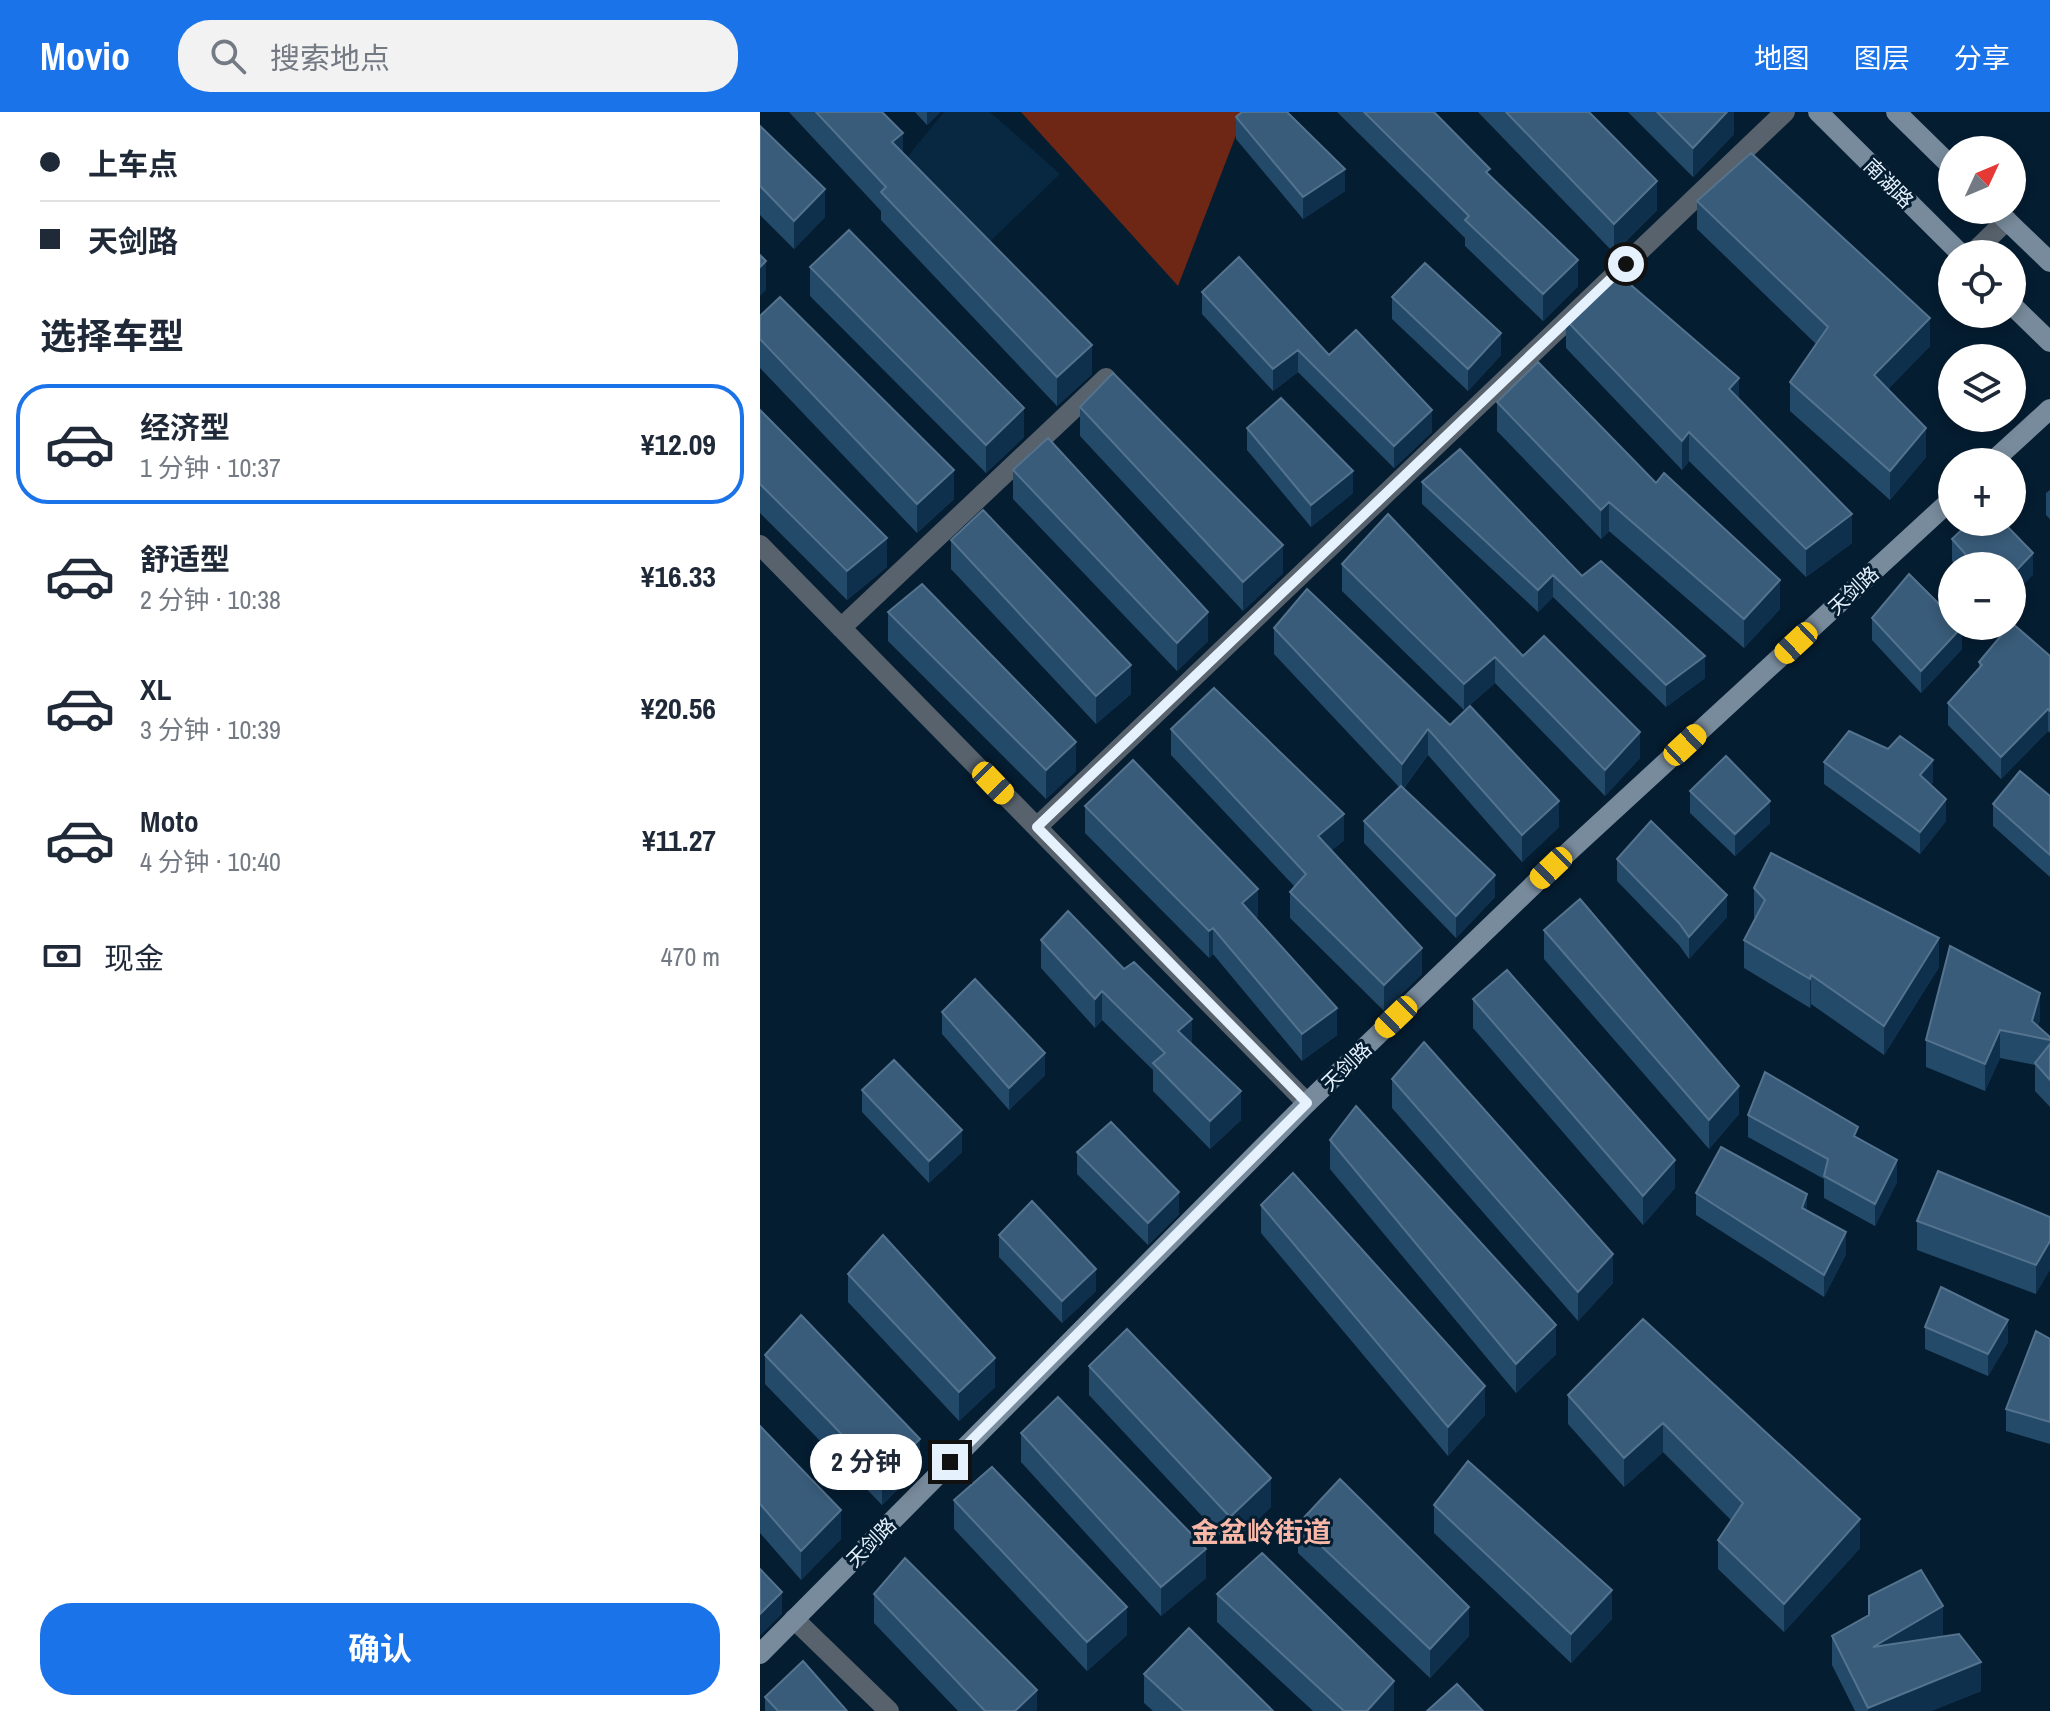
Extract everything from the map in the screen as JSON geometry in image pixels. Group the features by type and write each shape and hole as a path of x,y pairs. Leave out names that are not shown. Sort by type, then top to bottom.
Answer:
{"street":[{"path":"1037,827 1785,112"},
{"name":"南湖路","path":"1818,112 1947,240"},
{"path":"1896,112 1938,153"},
{"path":"1983,240 1995,224"},
{"path":"2011,224 2050,262"},
{"path":"2026,319 2050,342"},
{"path":"841,628 1106,378"},
{"path":"2007,448 2050,409"},
{"name":"天剑路","path":"760,1654 1307,1103 1551,868 1938,512"},
{"path":"760,545 1307,1103"},
{"path":"794,1619 889,1711"}],"shaded area":[{"path":"944,112 990,112 1060,174 975,256 903,162"},
{"path":"1021,112 1245,112 1178,286"}],"building":[{"path":"816,112 882,112 903,133 892,142 1092,345 1057,377 881,192 886,187"},
{"path":"1242,112 1287,112 1345,169 1303,197 1236,117"},
{"path":"1364,112 1434,112 1490,169 1486,172 1578,260 1543,294 1465,220 1469,216"},
{"path":"1506,112 1589,112 1657,181 1614,224"},
{"path":"1657,112 1727,112 1693,148"},
{"path":"760,126 825,189 794,221 760,186"},
{"path":"1751,153 1930,318 1874,375 1926,428 1890,471 1790,382 1828,327 1697,201"},
{"path":"849,230 1024,408 986,445 810,267"},
{"path":"1239,257 1329,355 1356,330 1432,410 1394,446 1298,350 1273,369 1202,292"},
{"path":"1425,263 1501,333 1468,369 1392,297"},
{"path":"1617,273 1739,378 1729,389 1852,514 1806,549 1689,432 1682,441 1566,320"},
{"path":"780,297 954,470 917,504 760,339 760,316"},
{"path":"1538,362 1656,483 1664,473 1780,580 1744,619 1609,502 1601,510 1497,402"},
{"path":"1113,373 1283,545 1243,582 1080,407"},
{"path":"1281,398 1353,471 1311,505 1247,428"},
{"path":"760,410 887,538 847,571 760,484"},
{"path":"1048,438 1208,612 1177,643 1013,470"},
{"path":"1460,449 1582,576 1601,561 1705,656 1666,685 1553,575 1538,590 1422,482"},
{"path":"983,510 1131,665 1096,696 951,540"},
{"path":"1388,514 1523,656 1544,636 1640,732 1605,770 1495,657 1464,684 1342,564"},
{"path":"1955,536 2017,536 2033,553 2026,560 2026,552 1964,552 1952,539"},
{"path":"1909,574 1938,603 1938,640 1950,640 1921,671 1872,618"},
{"path":"922,584 1076,742 1046,770 888,612"},
{"path":"1307,589 1450,725 1470,706 1559,801 1522,835 1428,729 1402,764 1274,628"},
{"path":"2026,635 2050,656 2050,711 2048,709 2001,757 1948,703 1982,665 1979,662 1997,640 2026,640"},
{"path":"1214,688 1344,814 1318,836 1422,948 1384,985 1290,892 1306,874 1171,729"},
{"path":"1849,731 1888,749 1900,736 1933,760 1920,775 1946,799 1920,832 1824,762"},
{"path":"1726,756 1770,801 1735,834 1690,791"},
{"path":"1133,760 1258,889 1242,903 1337,1008 1302,1034 1213,928 1209,931 1085,806"},
{"path":"2020,771 2050,796 2050,855 1993,804"},
{"path":"1401,786 1495,875 1456,916 1364,821"},
{"path":"1651,821 1727,895 1689,937 1617,859"},
{"path":"1771,853 1939,938 1884,1026 1811,975 1810,979 1744,940 1765,900 1754,888"},
{"path":"1580,899 1739,1086 1709,1120 1544,930"},
{"path":"1068,911 1124,969 1134,962 1192,1019 1178,1031 1241,1091 1210,1121 1153,1063 1165,1053 1102,991 1095,999 1041,940"},
{"path":"1950,946 2040,993 2032,1021 2050,1040 2000,1030 1985,1064 1926,1040"},
{"path":"1507,970 1675,1160 1643,1196 1473,999"},
{"path":"975,979 1045,1053 1009,1088 942,1012"},
{"path":"1424,1042 1613,1254 1578,1292 1392,1079"},
{"path":"2050,1044 2050,1080 2035,1063"},
{"path":"894,1060 962,1130 929,1161 862,1090"},
{"path":"1765,1072 1858,1127 1854,1136 1897,1160 1875,1204 1824,1176 1828,1159 1748,1115"},
{"path":"1356,1106 1556,1325 1516,1364 1330,1140"},
{"path":"1111,1122 1179,1192 1148,1223 1077,1152"},
{"path":"1721,1147 1807,1194 1802,1208 1846,1232 1824,1275 1696,1193"},
{"path":"1938,1171 2050,1217 2050,1241 2036,1265 1917,1221"},
{"path":"1293,1173 1485,1386 1448,1427 1261,1205"},
{"path":"1032,1201 1096,1269 1062,1301 999,1235"},
{"path":"883,1235 995,1358 959,1392 848,1274"},
{"path":"1941,1287 2008,1320 1988,1354 1925,1327"},
{"path":"801,1315 920,1439 882,1476 765,1355"},
{"path":"1643,1319 1860,1519 1784,1604 1718,1540 1743,1503 1663,1423 1624,1458 1568,1395"},
{"path":"1127,1329 1271,1478 1230,1517 1089,1366"},
{"path":"2036,1331 2050,1339 2050,1422 2006,1409"},
{"path":"1058,1397 1206,1549 1161,1587 1021,1433"},
{"path":"760,1426 841,1510 801,1551 760,1504"},
{"path":"1468,1461 1612,1590 1571,1634 1434,1505"},
{"path":"992,1467 1127,1607 1087,1642 954,1500"},
{"path":"1340,1479 1469,1607 1430,1649 1298,1524"},
{"path":"1262,1553 1394,1681 1367,1711 1344,1711 1217,1594"},
{"path":"905,1558 1037,1690 1015,1711 985,1711 874,1594"},
{"path":"760,1569 782,1592 760,1614"},
{"path":"1921,1570 1943,1606 1873,1647 1959,1634 1981,1662 1868,1708 1832,1636 1869,1615 1869,1596"},
{"path":"1189,1628 1273,1711 1184,1711 1144,1674"},
{"path":"803,1661 847,1711 778,1711 765,1697"},
{"path":"1457,1684 1483,1711 1427,1711"}],"district":[{"name":"金盆岭街道","path":"1261,1532"}],"route":[{"path":"950,1462 1307,1103 1037,827 1626,264"}]}
